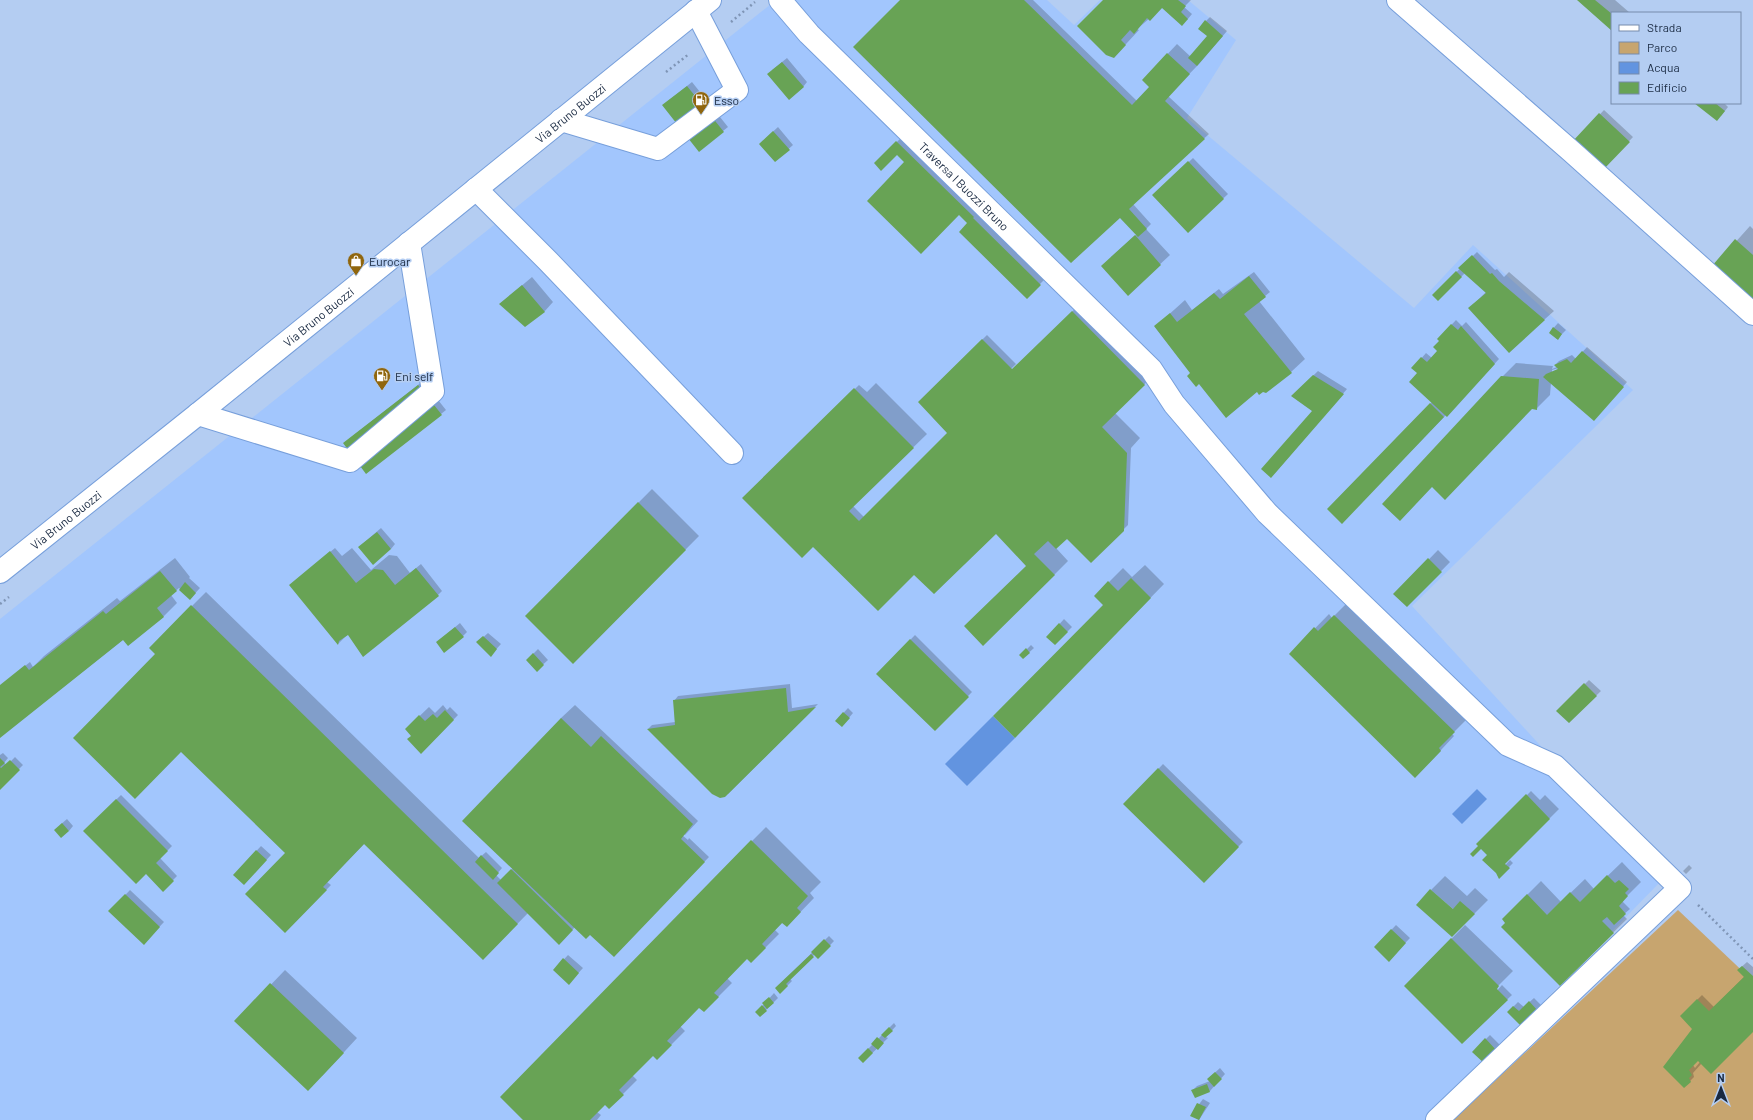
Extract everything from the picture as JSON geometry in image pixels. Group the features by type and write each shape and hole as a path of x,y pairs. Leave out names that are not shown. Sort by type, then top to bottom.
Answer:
{"main road":[{"name":"Traversa I Buozzi Bruno","path":"780,0 810,34 1151,369 1174,404 1267,513 1508,745 1555,766 1680,888"},
{"path":"1398,0 1577,156 1753,314"},
{"path":"561,120 658,149 737,90 703,6"},
{"name":"Via Bruno Buozzi","path":"0,572 703,6"},
{"path":"476,189 548,261 732,453"},
{"path":"198,414 350,461 433,391 409,244"},
{"path":"1437,1120 1680,888"}],"path":[{"path":"1680,888 1753,958"}],"shaded area":[{"path":"776,0 1047,0 1074,25 1100,0 1188,0 1236,40 1187,118 1414,308 1473,245 1633,390 1412,606 1663,879 1428,1120 0,1120 0,619"}],"green space":[{"path":"1678,910 1753,981 1753,1120 1453,1120"}],"water":[{"path":"993,716 1015,738 967,786 945,764"},
{"path":"1477,789 1487,799 1462,824 1452,814"}],"building":[{"path":"900,0 1024,0 1132,105 1149,87 1142,80 1167,53 1190,74 1165,101 1205,139 1129,209 1147,229 1138,237 1120,218 1071,263 853,47"},
{"path":"1103,0 1178,0 1186,6 1181,12 1188,19 1182,26 1162,8 1150,21 1147,18 1134,34 1130,30 1121,40 1126,45 1114,58 1106,55 1077,26"},
{"path":"1577,0 1595,0 1611,13 1611,30"},
{"path":"1205,20 1223,36 1197,66 1188,58 1207,36 1198,29"},
{"path":"782,62 804,87 789,100 767,74"},
{"path":"687,86 724,132 699,152 662,105"},
{"path":"1695,104 1716,104 1725,111 1717,121"},
{"path":"1599,113 1630,142 1603,170 1572,142"},
{"path":"773,131 790,150 775,162 759,144"},
{"path":"896,141 1041,285 1027,299 959,232 967,223 959,215 921,254 867,201 904,162 897,155 881,171 874,163"},
{"path":"1188,161 1224,199 1188,233 1152,195"},
{"path":"1135,235 1161,265 1128,296 1101,266"},
{"path":"1735,239 1753,255 1753,302 1712,266"},
{"path":"1472,255 1490,274 1492,273 1499,281 1545,320 1509,353 1468,308 1486,293 1458,268"},
{"path":"1456,271 1462,277 1438,301 1432,295"},
{"path":"1249,276 1266,297 1244,314 1292,373 1266,393 1263,392 1259,395 1257,392 1226,418 1199,384 1196,387 1187,376 1190,373 1154,326 1170,313 1177,322 1214,293 1220,299"},
{"path":"522,285 545,312 525,327 499,304"},
{"path":"1072,311 1145,385 1102,427 1127,453 1124,531 1091,563 1067,539 1056,549 1048,541 1034,554 1055,575 983,646 964,626 1026,566 996,534 934,594 914,575 878,611 813,547 802,558 742,498 854,388 914,448 849,511 859,521 947,433 918,402 982,339 1012,369"},
{"path":"1451,324 1458,330 1461,326 1495,364 1447,417 1409,382 1417,373 1411,368 1421,357 1427,362 1437,351 1433,347 1439,341 1437,339"},
{"path":"1553,327 1562,334 1558,340 1549,333"},
{"path":"1582,351 1624,387 1594,421 1543,377 1546,374 1558,369 1554,365 1567,359 1571,363"},
{"path":"1313,375 1344,394 1271,478 1261,469 1312,411 1291,396"},
{"path":"1501,376 1539,379 1537,410 1532,409 1445,500 1432,487 1400,521 1382,504"},
{"path":"418,385 442,415 366,474 343,443"},
{"path":"1430,403 1444,417 1342,524 1327,509"},
{"path":"638,502 686,550 573,664 525,616"},
{"path":"377,532 391,549 373,565 358,547"},
{"path":"330,551 356,583 374,569 383,570 395,585 416,568 439,596 363,657 348,635 339,641 338,645 289,585"},
{"path":"1428,558 1442,572 1407,607 1393,594"},
{"path":"160,571 177,591 157,608 164,617 128,646 123,640 0,738 0,685 25,665 29,670 103,611 106,614"},
{"path":"1131,578 1151,598 1015,738 993,716 1103,605 1094,596 1108,581 1118,591"},
{"path":"185,582 196,593 190,600 179,590"},
{"path":"191,605 518,924 483,960 364,844 323,887 327,890 285,933 245,894 285,853 181,752 135,799 73,738 155,654 149,648"},
{"path":"1334,615 1455,732 1439,748 1441,751 1415,778 1289,654 1314,627 1318,631"},
{"path":"1059,623 1068,632 1055,645 1046,637"},
{"path":"455,627 464,637 444,653 436,642"},
{"path":"483,636 497,649 491,657 476,642"},
{"path":"910,639 969,697 935,731 876,674"},
{"path":"1026,648 1030,653 1023,659 1019,655"},
{"path":"533,653 544,665 537,672 526,660"},
{"path":"1584,683 1597,696 1569,723 1556,711"},
{"path":"786,688 788,712 816,707 725,797 720,798 712,794 647,729 675,725 673,700"},
{"path":"445,710 454,720 421,754 407,739 411,736 405,729 419,715 425,721 433,714 437,718"},
{"path":"843,712 850,718 842,727 835,721"},
{"path":"561,718 591,747 601,736 693,824 681,839 705,862 614,957 590,935 586,939 462,821"},
{"path":"0,758 5,763 0,767"},
{"path":"10,760 20,770 0,790 0,767 1,768"},
{"path":"1158,768 1239,847 1204,883 1123,804"},
{"path":"1526,794 1550,819 1505,864 1510,868 1499,879 1496,873 1482,860 1487,855 1481,849 1473,857 1470,854 1478,846 1476,844"},
{"path":"116,799 168,851 156,863 174,881 163,892 146,874 136,884 83,831"},
{"path":"62,823 69,831 61,838 54,830"},
{"path":"751,840 808,896 797,908 801,912 787,927 782,923 762,944 766,948 751,963 747,959 714,993 719,997 704,1012 699,1008 667,1041 672,1045 657,1060 653,1056 619,1090 624,1095 609,1109 605,1105 590,1120 523,1120 500,1097"},
{"path":"256,850 267,860 244,885 233,875"},
{"path":"481,855 499,873 493,880 475,862"},
{"path":"511,869 573,930 559,945 497,883"},
{"path":"1607,875 1615,883 1619,880 1629,889 1625,893 1628,896 1619,906 1626,914 1614,925 1607,917 1602,921 1614,933 1560,986 1501,927 1505,923 1502,919 1527,894 1547,915 1570,892 1580,902"},
{"path":"1430,889 1453,909 1460,901 1475,914 1452,937 1416,905"},
{"path":"125,894 160,927 144,945 108,911"},
{"path":"1391,929 1406,943 1389,962 1374,947"},
{"path":"1451,938 1499,986 1497,989 1508,1000 1462,1044 1404,986"},
{"path":"824,939 831,946 818,959 811,952"},
{"path":"811,954 814,957 786,984 788,986 780,994 775,988"},
{"path":"563,958 579,973 569,985 553,970"},
{"path":"1742,966 1753,976 1753,1032 1711,1074 1698,1061 1689,1070 1692,1075 1689,1078 1691,1082 1684,1088 1663,1067 1692,1029 1680,1016 1697,999 1709,1011 1744,977 1737,970"},
{"path":"270,983 344,1053 308,1091 234,1021"},
{"path":"769,997 774,1003 767,1009 762,1003"},
{"path":"1529,1001 1537,1010 1521,1026 1507,1012 1513,1006 1519,1011"},
{"path":"762,1005 767,1011 760,1017 755,1012"},
{"path":"889,1027 893,1031 885,1038 881,1035"},
{"path":"877,1037 884,1043 878,1050 871,1044"},
{"path":"1485,1038 1497,1051 1485,1064 1472,1052"},
{"path":"868,1048 873,1053 863,1063 858,1058"},
{"path":"1215,1072 1222,1079 1214,1087 1207,1079"},
{"path":"1207,1084 1210,1092 1195,1098 1191,1090"},
{"path":"1197,1103 1206,1107 1199,1120 1190,1116"}],"place":[{"name":"Esso","path":"701,115"},
{"name":"Eurocar","path":"356,276"},
{"name":"Eni self","path":"382,391"}]}
